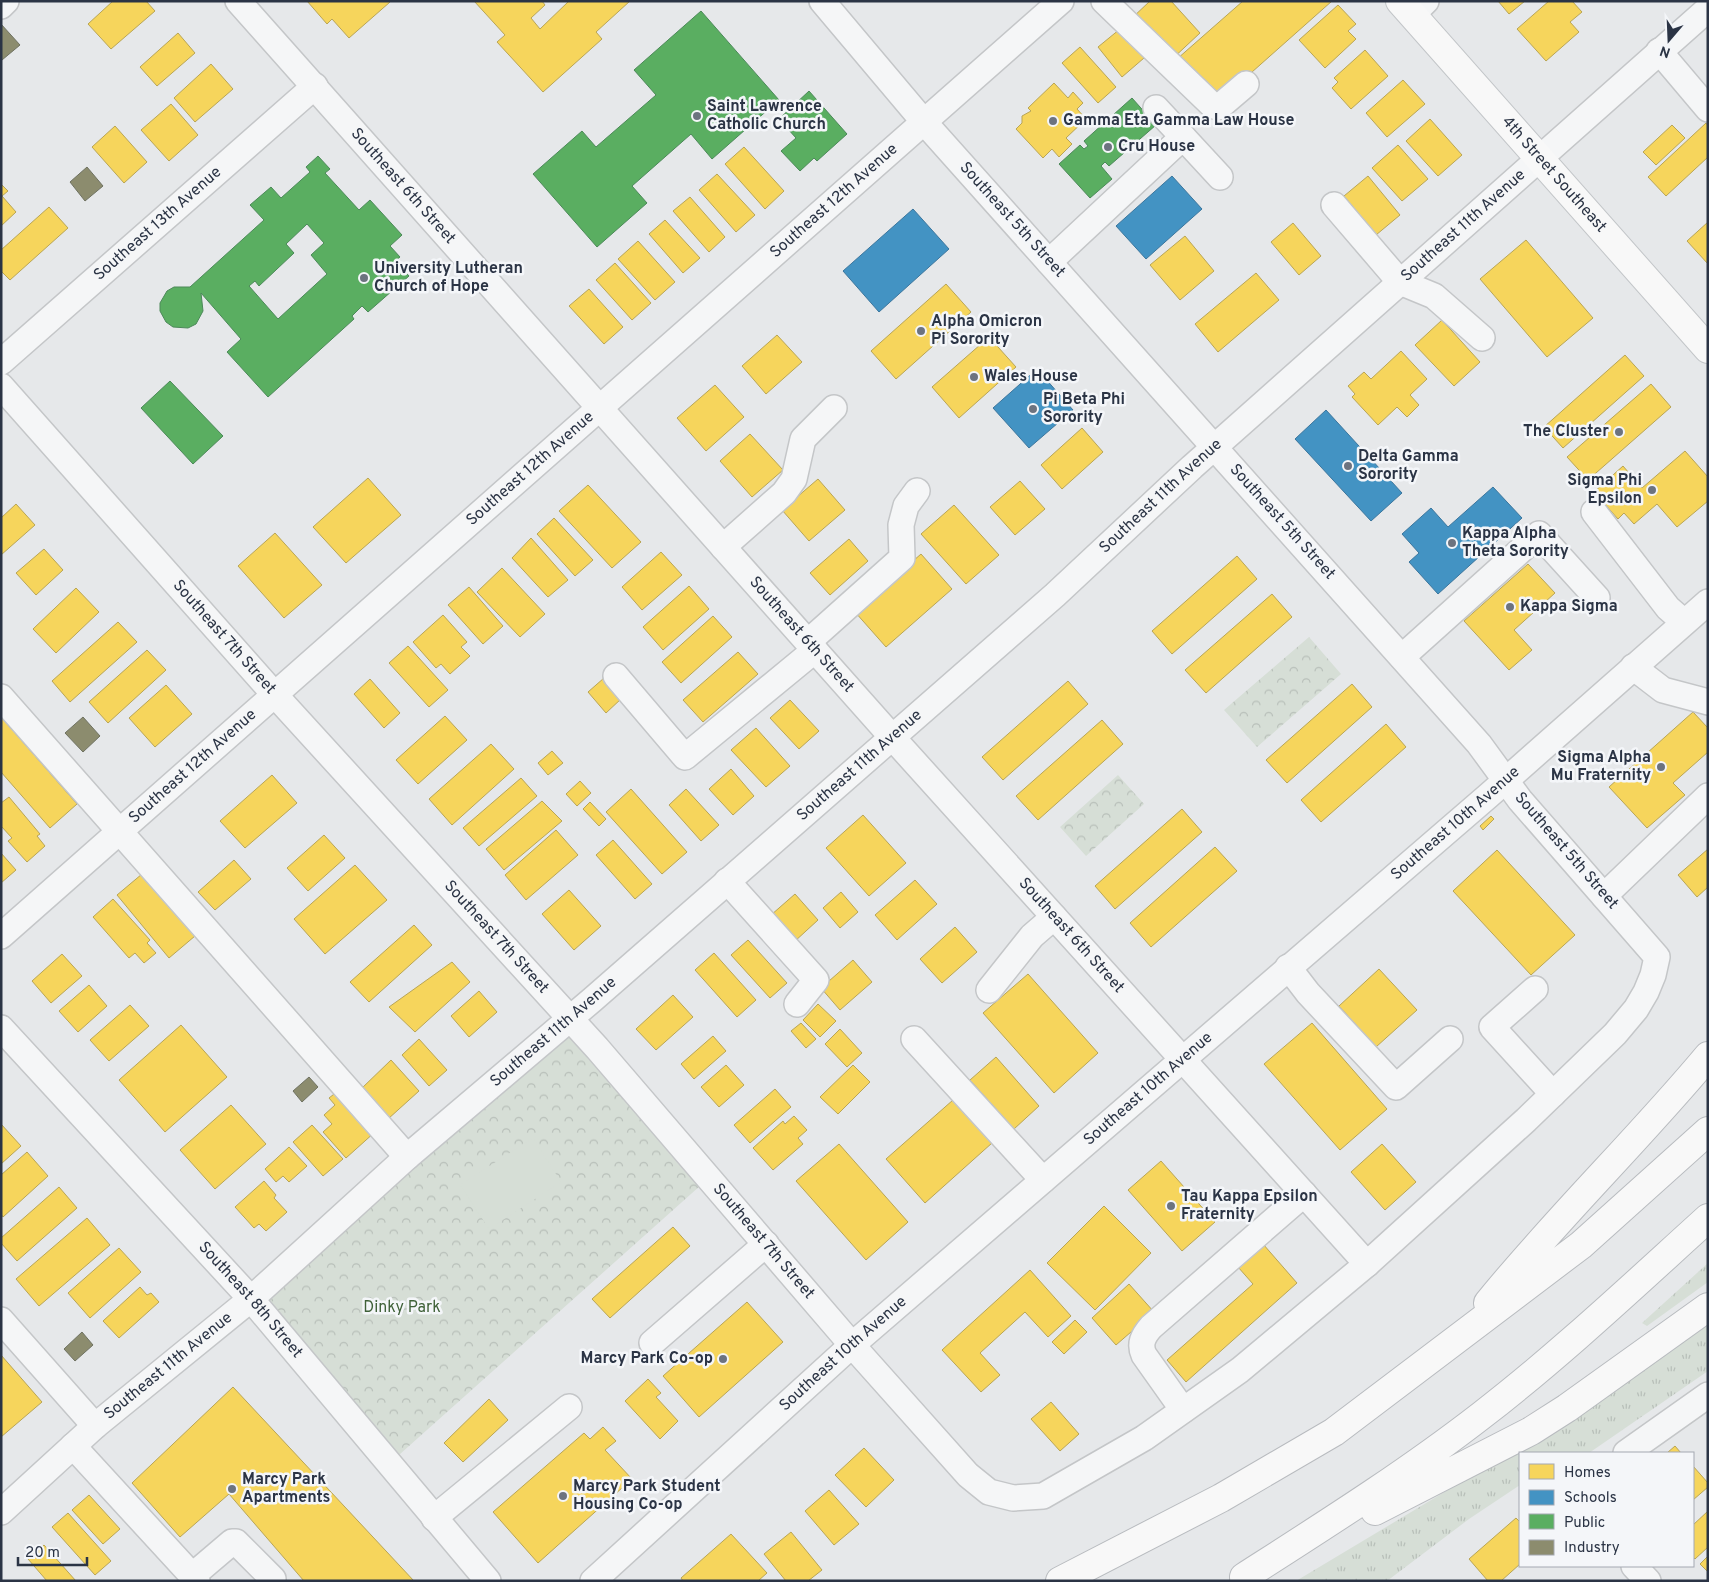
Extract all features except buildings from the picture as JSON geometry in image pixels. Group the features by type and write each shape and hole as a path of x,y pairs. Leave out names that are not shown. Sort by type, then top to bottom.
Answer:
{"main road":[{"name":"4th Street Southeast","path":"1413,6 1538,158 1708,349"},
{"path":"1458,1339 1530,1252 1650,1124 1708,1056"},
{"path":"1060,1581 1220,1498 1334,1432 1581,1245 1708,1131"},
{"path":"1240,1579 1393,1482 1483,1414 1610,1307 1708,1218"},
{"path":"1240,1579 1531,1431 1567,1408 1708,1307"}],"street":[{"path":"1,6 6,1"},
{"name":"Southeast 6th Street","path":"238,1 892,737 1367,1264"},
{"name":"Southeast 5th Street","path":"822,1 924,122 1485,750 1504,780 1657,957 1653,975 1636,1009 1615,1034 1553,1094"},
{"name":"Southeast 12th Avenue","path":"1,936 1061,1"},
{"path":"1104,1 1213,106 1219,107 1246,84"},
{"name":"Southeast 11th Avenue","path":"1,1512 95,1426 251,1299 407,1157 570,1019 1055,594 1215,447 1538,158 1708,9"},
{"path":"1659,51 1708,109"},
{"name":"Southeast 13th Avenue","path":"1,362 315,86"},
{"path":"1156,108 1220,176"},
{"path":"1049,262 1183,137"},
{"path":"1334,205 1400,282 1434,296 1482,338"},
{"name":"Southeast 7th Street","path":"1,386 275,695 570,1019 852,1345 968,1475 989,1492 1013,1498 1043,1496 1144,1438 1183,1410"},
{"path":"723,547 784,492 794,479 803,439 834,408"},
{"path":"616,676 685,757 811,646 902,558 901,525 906,506 917,490"},
{"path":"1594,512 1668,608 1684,622"},
{"path":"1402,657 1538,534 1597,598"},
{"name":"Southeast 10th Avenue","path":"593,1581 852,1345 1488,796 1708,602"},
{"path":"1634,667 1663,690 1708,702"},
{"path":"1,697 407,1157"},
{"path":"1604,896 1708,796"},
{"path":"727,881 816,980 796,1004"},
{"path":"989,990 1032,936 1054,916"},
{"path":"1288,967 1308,993 1396,1087 1450,1038"},
{"path":"1304,1194 1151,1327 1142,1339 1141,1348 1144,1355 1183,1410 1240,1370 1367,1264 1553,1094 1492,1027 1535,989"},
{"name":"Southeast 8th Street","path":"1,1028 251,1299 488,1581"},
{"path":"914,1040 1043,1180"},
{"path":"652,1343 766,1244"},
{"path":"1,1320 95,1426"},
{"path":"1627,1452 1708,1395"},
{"path":"434,1518 569,1406"},
{"path":"73,1446 195,1578 232,1542 236,1542 273,1579"},
{"path":"1635,1567 1648,1581"}],"green space":[{"path":"1309,637 1341,674 1257,747 1224,710"},
{"path":"1118,775 1144,804 1086,856 1060,827"},
{"name":"Dinky Park","path":"570,1019 710,1177 390,1463 251,1299"},
{"path":"533,1138 561,1182 489,1229 460,1185"},
{"path":"1708,1263 1708,1282 1647,1326 1642,1323"},
{"path":"1708,1318 1708,1371 1590,1452 1519,1452 1519,1486 1469,1519 1387,1581 1296,1581 1523,1445"}],"place":[{"name":"Saint Lawrence Catholic Church","path":"697,116"},
{"name":"Gamma Eta Gamma Law House","path":"1053,121"},
{"name":"Cru House","path":"1108,147"},
{"name":"University Lutheran Church of Hope","path":"364,278"},
{"name":"Alpha Omicron Pi Sorority","path":"921,331"},
{"name":"Wales House","path":"974,377"},
{"name":"Pi Beta Phi Sorority","path":"1033,409"},
{"name":"The Cluster","path":"1619,432"},
{"name":"Delta Gamma Sorority","path":"1348,466"},
{"name":"Sigma Phi Epsilon","path":"1652,490"},
{"name":"Kappa Alpha Theta Sorority","path":"1452,543"},
{"name":"Kappa Sigma","path":"1510,607"},
{"name":"Sigma Alpha Mu Fraternity","path":"1661,767"},
{"name":"Tau Kappa Epsilon Fraternity","path":"1171,1206"},
{"name":"Marcy Park Co-op","path":"723,1359"},
{"name":"Marcy Park Apartments","path":"232,1489"},
{"name":"Marcy Park Student Housing Co-op","path":"563,1496"}]}
